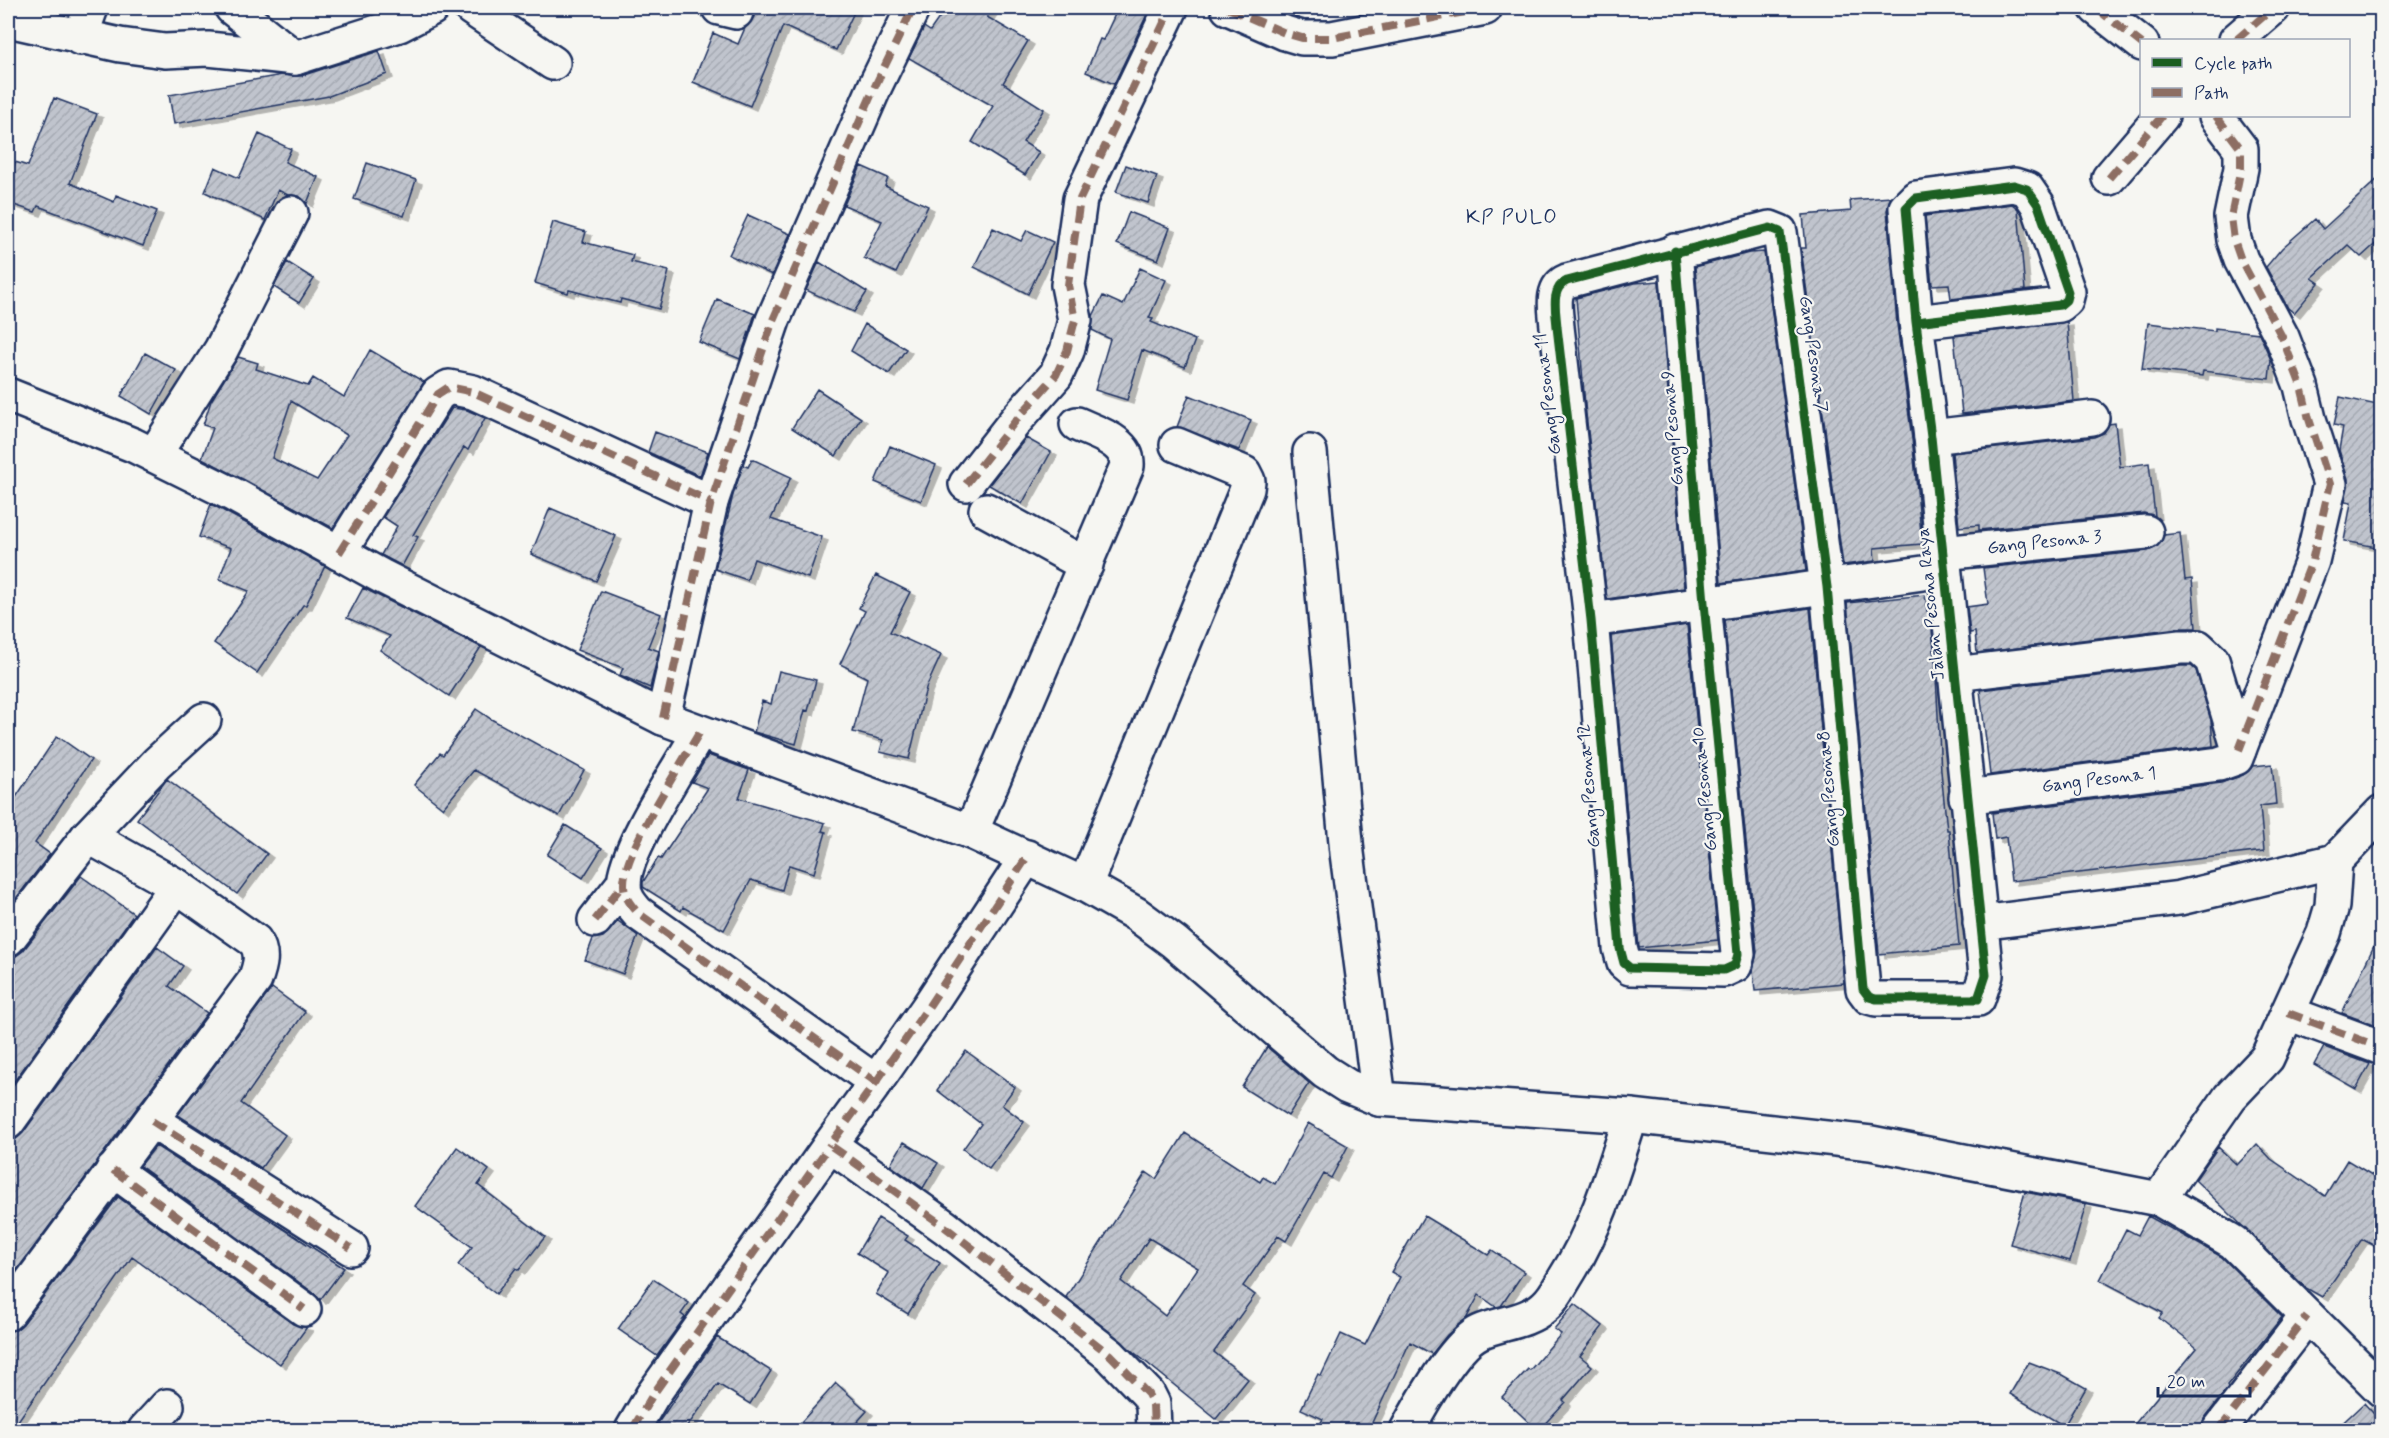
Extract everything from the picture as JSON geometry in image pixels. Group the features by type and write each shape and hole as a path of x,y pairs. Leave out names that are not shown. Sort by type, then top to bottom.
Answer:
{"street":[{"path":"80,38 91,8"},
{"path":"232,8 295,58"},
{"path":"8,20 80,38 165,51 208,50 295,58 399,25 432,8"},
{"path":"471,8 553,63"},
{"path":"663,718 711,502 773,320 876,84 913,8"},
{"path":"966,484 1017,419 1056,375 1075,320 1068,285 1080,199 1171,8"},
{"path":"1228,8 1272,29 1302,38 1332,38 1477,8"},
{"path":"2096,8 2140,42"},
{"path":"2237,39 2273,8"},
{"path":"2109,178 2161,117"},
{"path":"2217,117 2241,149 2241,168 2230,217 2234,240 2241,260 2282,337 2330,484 2312,561 2235,755"},
{"name":"Jalan Pesona Raya","path":"1916,322 2060,305 2066,300 2068,292 2038,205 2030,192 2014,185 1916,198 1906,208 1916,322 1931,437 1986,975 1983,991 1978,999"},
{"path":"154,455 221,350 291,213"},
{"name":"Gang Pesona 7","path":"1676,251 1770,228 1780,232 1827,587"},
{"name":"Gang Pesona 9","path":"1676,251 1704,603"},
{"name":"Gang Pesona 11","path":"1591,620 1557,327 1556,293 1561,283 1676,251"},
{"path":"339,553 438,394 449,387 473,392 711,502"},
{"path":"8,395 154,455 234,495 339,553 663,718 971,832 1085,885 1136,914 1174,942 1325,1072 1347,1086 1379,1099 1631,1116 1871,1143 2159,1199 2233,1242 2382,1390"},
{"path":"1931,437 2092,418"},
{"path":"971,832 1127,466 1128,460 1123,449 1077,424"},
{"path":"1085,885 1247,489 1248,481 1244,473 1177,445"},
{"path":"1310,452 1347,853 1379,1099"},
{"path":"986,510 1086,565"},
{"name":"Gang Pesona 3","path":"1591,620 1827,587 1943,562 2146,531"},
{"name":"Gang Pesona 8","path":"1827,587 1863,989 1869,997 1876,999 1978,999"},
{"name":"Gang Pesona 10","path":"1620,948 1624,963 1635,969 1724,970 1738,961 1704,603"},
{"name":"Gang Pesona 12","path":"1591,620 1620,948"},
{"path":"1956,674 2180,646 2198,647 2212,660 2235,755"},
{"path":"8,939 88,836 157,763 204,720"},
{"path":"595,920 624,883 632,850 699,733"},
{"name":"Gang Pesona 1","path":"1966,797 2235,755"},
{"path":"1980,923 2180,898 2335,861 2382,812"},
{"path":"8,1313 255,980 261,962 255,941 177,885 88,836"},
{"path":"632,1431 652,1396 929,1006 1027,857"},
{"path":"2159,1199 2230,1097 2267,1058 2329,920 2335,861"},
{"path":"624,883 628,901 638,913 876,1082"},
{"path":"8,1122 177,885"},
{"path":"2288,1012 2382,1048"},
{"path":"1407,1431 1443,1371 1472,1336 1534,1313 1544,1307 1556,1292 1583,1250 1604,1200 1631,1116"},
{"path":"152,1121 351,1248"},
{"path":"830,1144 945,1227 1110,1355 1148,1394 1154,1410 1154,1431"},
{"path":"113,1170 304,1309"},
{"path":"2219,1431 2307,1316"},
{"path":"145,1431 168,1406"}],"building":[{"path":"754,8 856,8 836,50 783,26 750,106 693,82 713,33 738,44 745,28 754,17"},
{"path":"946,8 993,8 987,17 1028,41 1003,83 1044,109 1023,142 1039,152 1025,175 972,142 993,106 909,58 924,27 930,31"},
{"path":"1118,8 1150,8 1114,84 1086,72 1100,39 1103,40"},
{"path":"379,51 387,74 329,96 174,124 169,95 282,75 301,76"},
{"path":"54,98 97,114 70,183 114,202 116,195 157,211 143,246 38,206 35,212 8,203 8,183 15,162 28,166"},
{"path":"259,134 291,149 285,162 318,177 307,203 299,196 288,195 278,190 265,220 205,192 215,167 239,178"},
{"path":"367,163 416,180 404,216 354,199"},
{"path":"1126,165 1157,176 1148,203 1116,192"},
{"path":"861,166 888,178 885,186 928,206 896,273 864,258 882,221 844,205"},
{"path":"2382,175 2382,238 2361,257 2348,245 2312,278 2319,283 2294,313 2288,308 2266,267 2282,248 2315,219 2323,229"},
{"path":"1891,197 1887,210 1897,324 1913,447 1922,544 1874,548 1875,561 1843,565 1801,248 1806,248 1803,215 1851,211 1850,200"},
{"path":"2012,204 2018,209 2025,290 1951,299 1949,284 1932,285 1925,216"},
{"path":"1129,212 1170,228 1158,260 1117,244"},
{"path":"748,215 790,234 772,275 729,255"},
{"path":"553,222 586,232 583,242 633,255 631,262 669,271 659,309 621,299 620,303 569,290 568,293 535,283"},
{"path":"993,228 1021,241 1027,230 1053,242 1028,294 974,267"},
{"path":"1764,252 1806,571 1721,583 1695,267 1749,253"},
{"path":"287,262 314,279 299,303 274,287"},
{"path":"819,262 867,292 854,312 806,290"},
{"path":"1140,268 1166,280 1149,318 1153,319 1151,322 1195,340 1185,367 1142,350 1127,400 1095,390 1110,339 1092,330 1093,316 1103,296 1123,305"},
{"path":"1659,281 1684,588 1607,599 1585,405 1576,298 1635,283"},
{"path":"717,299 755,314 740,359 699,342"},
{"path":"2067,322 2074,401 1962,414 1954,336"},
{"path":"2148,323 2215,331 2215,328 2259,333 2271,360 2269,379 2203,371 2202,376 2142,369"},
{"path":"865,324 906,349 889,374 851,351"},
{"path":"370,350 424,382 333,528 202,458 213,428 203,425 211,401 238,357 258,363 256,369 308,386 313,378 344,397","holes":["291,401 347,435 317,480 272,458"]},
{"path":"145,353 176,370 151,414 121,396"},
{"path":"817,389 861,418 836,456 792,428"},
{"path":"1189,395 1251,420 1239,450 1177,427"},
{"path":"2340,397 2382,406 2382,548 2344,541 2351,503 2345,502 2348,479 2339,450 2343,427 2334,425"},
{"path":"452,408 467,410 485,418 468,450 464,447 413,535 418,537 402,566 381,555 397,526 383,517"},
{"path":"2115,423 2120,467 2149,463 2155,516 2144,513 1979,530 1979,525 1959,527 1952,453 2094,437 2104,433 2109,424"},
{"path":"655,432 708,452 700,476 648,452"},
{"path":"1026,438 1051,452 1022,504 989,485"},
{"path":"890,446 936,465 921,501 875,482"},
{"path":"752,459 791,477 771,519 822,537 808,578 754,559 747,580 715,569 733,495 743,465 748,467"},
{"path":"211,504 325,566 306,605 303,605 257,673 214,643 249,591 219,579 231,548 199,537"},
{"path":"550,508 616,536 596,581 531,554"},
{"path":"2180,533 2185,580 2192,579 2196,628 2178,628 1977,653 1975,632 1970,633 1967,607 1988,604 1983,568 2148,551 2157,547 2164,535"},
{"path":"876,575 910,592 890,632 941,655 926,688 909,759 880,752 883,740 853,732 867,678 840,664 865,611 859,608"},
{"path":"363,588 481,647 449,696 380,650 390,636 347,618"},
{"path":"601,591 661,614 648,647 659,651 650,688 620,675 623,668 577,650"},
{"path":"1925,595 1927,611 1930,611 1935,658 1941,771 1947,830 1949,830 1959,946 1879,954 1847,603"},
{"path":"1810,608 1844,983 1755,991 1753,970 1757,952 1724,620"},
{"path":"1687,625 1718,940 1639,948 1611,636"},
{"path":"2191,666 2196,670 2211,720 2213,746 1990,775 1980,690"},
{"path":"779,671 816,680 796,744 754,732 762,701 771,704"},
{"path":"476,709 584,770 559,816 474,770 443,808 414,785 440,753 443,755"},
{"path":"57,736 91,760 35,843 50,854 8,909 8,809"},
{"path":"708,755 749,770 739,798 825,823 822,831 826,832 814,873 789,865 782,890 751,880 724,930 683,907 681,911 643,887 643,882 658,858 661,859 708,788 692,782"},
{"path":"2272,764 2276,804 2260,806 2264,851 2011,881 2006,837 1995,839 1992,813 2221,783 2243,775 2253,766"},
{"path":"167,779 267,854 237,894 137,819"},
{"path":"565,825 602,848 583,878 547,855"},
{"path":"81,876 134,914 8,1090 8,957 16,956 23,951"},
{"path":"618,921 638,936 623,974 585,960 593,939 603,937"},
{"path":"2382,929 2382,1028 2342,1013"},
{"path":"157,947 183,966 169,986 207,1013 8,1282 8,1141 16,1139 23,1133"},
{"path":"272,988 305,1012 241,1103 285,1135 261,1168 178,1115"},
{"path":"1267,1047 1309,1083 1288,1116 1242,1087"},
{"path":"2324,1047 2370,1064 2356,1089 2314,1065"},
{"path":"966,1051 1015,1087 1002,1105 1024,1122 989,1169 963,1149 981,1124 937,1090"},
{"path":"1308,1123 1348,1146 1331,1178 1324,1174 1286,1241 1278,1236 1243,1286 1255,1295 1214,1352 1248,1379 1216,1419 1066,1297 1146,1172 1156,1179 1185,1133 1260,1182 1263,1177 1275,1184","holes":["1149,1238 1198,1268 1165,1316 1121,1281"]},
{"path":"904,1142 938,1163 923,1188 890,1165"},
{"path":"2257,1144 2271,1159 2325,1196 2347,1160 2382,1181 2382,1250 2362,1239 2322,1297 2306,1288 2195,1180 2218,1147 2237,1165"},
{"path":"156,1146 344,1268 320,1300 315,1294 140,1166"},
{"path":"457,1147 489,1170 478,1185 545,1237 496,1294 458,1265 472,1247 415,1206"},
{"path":"2025,1192 2086,1204 2070,1261 2010,1244"},
{"path":"118,1197 293,1324 307,1327 280,1364 132,1257 11,1431 8,1431 8,1331 16,1330 23,1324"},
{"path":"1424,1216 1488,1255 1492,1250 1524,1272 1501,1306 1496,1307 1479,1295 1466,1319 1447,1335 1432,1354 1410,1342 1368,1431 1316,1431 1323,1419 1301,1409 1318,1374 1321,1376 1341,1334 1365,1345 1400,1277 1391,1272"},
{"path":"2148,1216 2222,1257 2282,1317 2227,1386 2228,1388 2204,1419 2199,1431 2129,1431 2197,1348 2159,1318 2163,1313 2100,1280 2126,1229 2138,1235"},
{"path":"878,1218 908,1236 905,1240 940,1263 908,1314 876,1294 889,1273 857,1253"},
{"path":"653,1279 689,1303 681,1314 685,1317 657,1356 618,1329"},
{"path":"1575,1304 1603,1326 1580,1356 1592,1366 1563,1400 1565,1402 1538,1431 1502,1397 1528,1369 1530,1370 1561,1334 1554,1329"},
{"path":"717,1337 771,1371 750,1404 718,1384 684,1431 667,1431 658,1423"},
{"path":"2029,1362 2063,1375 2086,1388 2064,1426 2010,1394"},
{"path":"836,1383 867,1411 849,1431 793,1431"},
{"path":"2364,1403 2382,1423 2382,1431 2334,1431"}],"marked path":[{"path":"663,718 711,502 773,320 876,84 913,8"},
{"path":"966,484 1017,419 1056,375 1067,351 1075,320 1068,285 1080,199 1171,8"},
{"path":"1228,8 1302,38 1332,38 1485,8"},
{"path":"2096,8 2140,42"},
{"path":"2237,39 2273,8"},
{"path":"2109,178 2161,117"},
{"path":"2217,117 2241,149 2241,168 2231,217 2234,240 2241,260 2282,337 2301,386 2330,484 2312,561 2239,750"},
{"path":"339,553 438,394 449,387 473,392 711,502"},
{"path":"699,733 654,809 633,852 626,870 624,885 630,904 638,913 876,1082 830,1145 945,1227 1110,1355 1148,1394 1153,1404 1154,1430"},
{"path":"876,1082 1027,857"},
{"path":"595,920 624,883"},
{"path":"2288,1013 2382,1048"},
{"path":"152,1121 351,1248"},
{"path":"632,1430 652,1396 830,1145"},
{"path":"113,1170 304,1309"},
{"path":"2219,1430 2307,1316"}],"cycle path":[{"path":"1675,251 1704,603 1738,954 1735,965 1724,970 1630,968 1624,963 1620,948 1591,620 1556,314 1555,301 1558,289 1567,281 1770,228 1780,232 1827,587 1863,989 1869,997 1876,999 1978,999 1986,975 1931,437 1916,322 1906,208 1916,198 2014,185 2027,189 2038,205 2068,292 2066,300 2060,305 1916,322"}],"district":[{"name":"KP PULO","path":"1512,217"}]}
